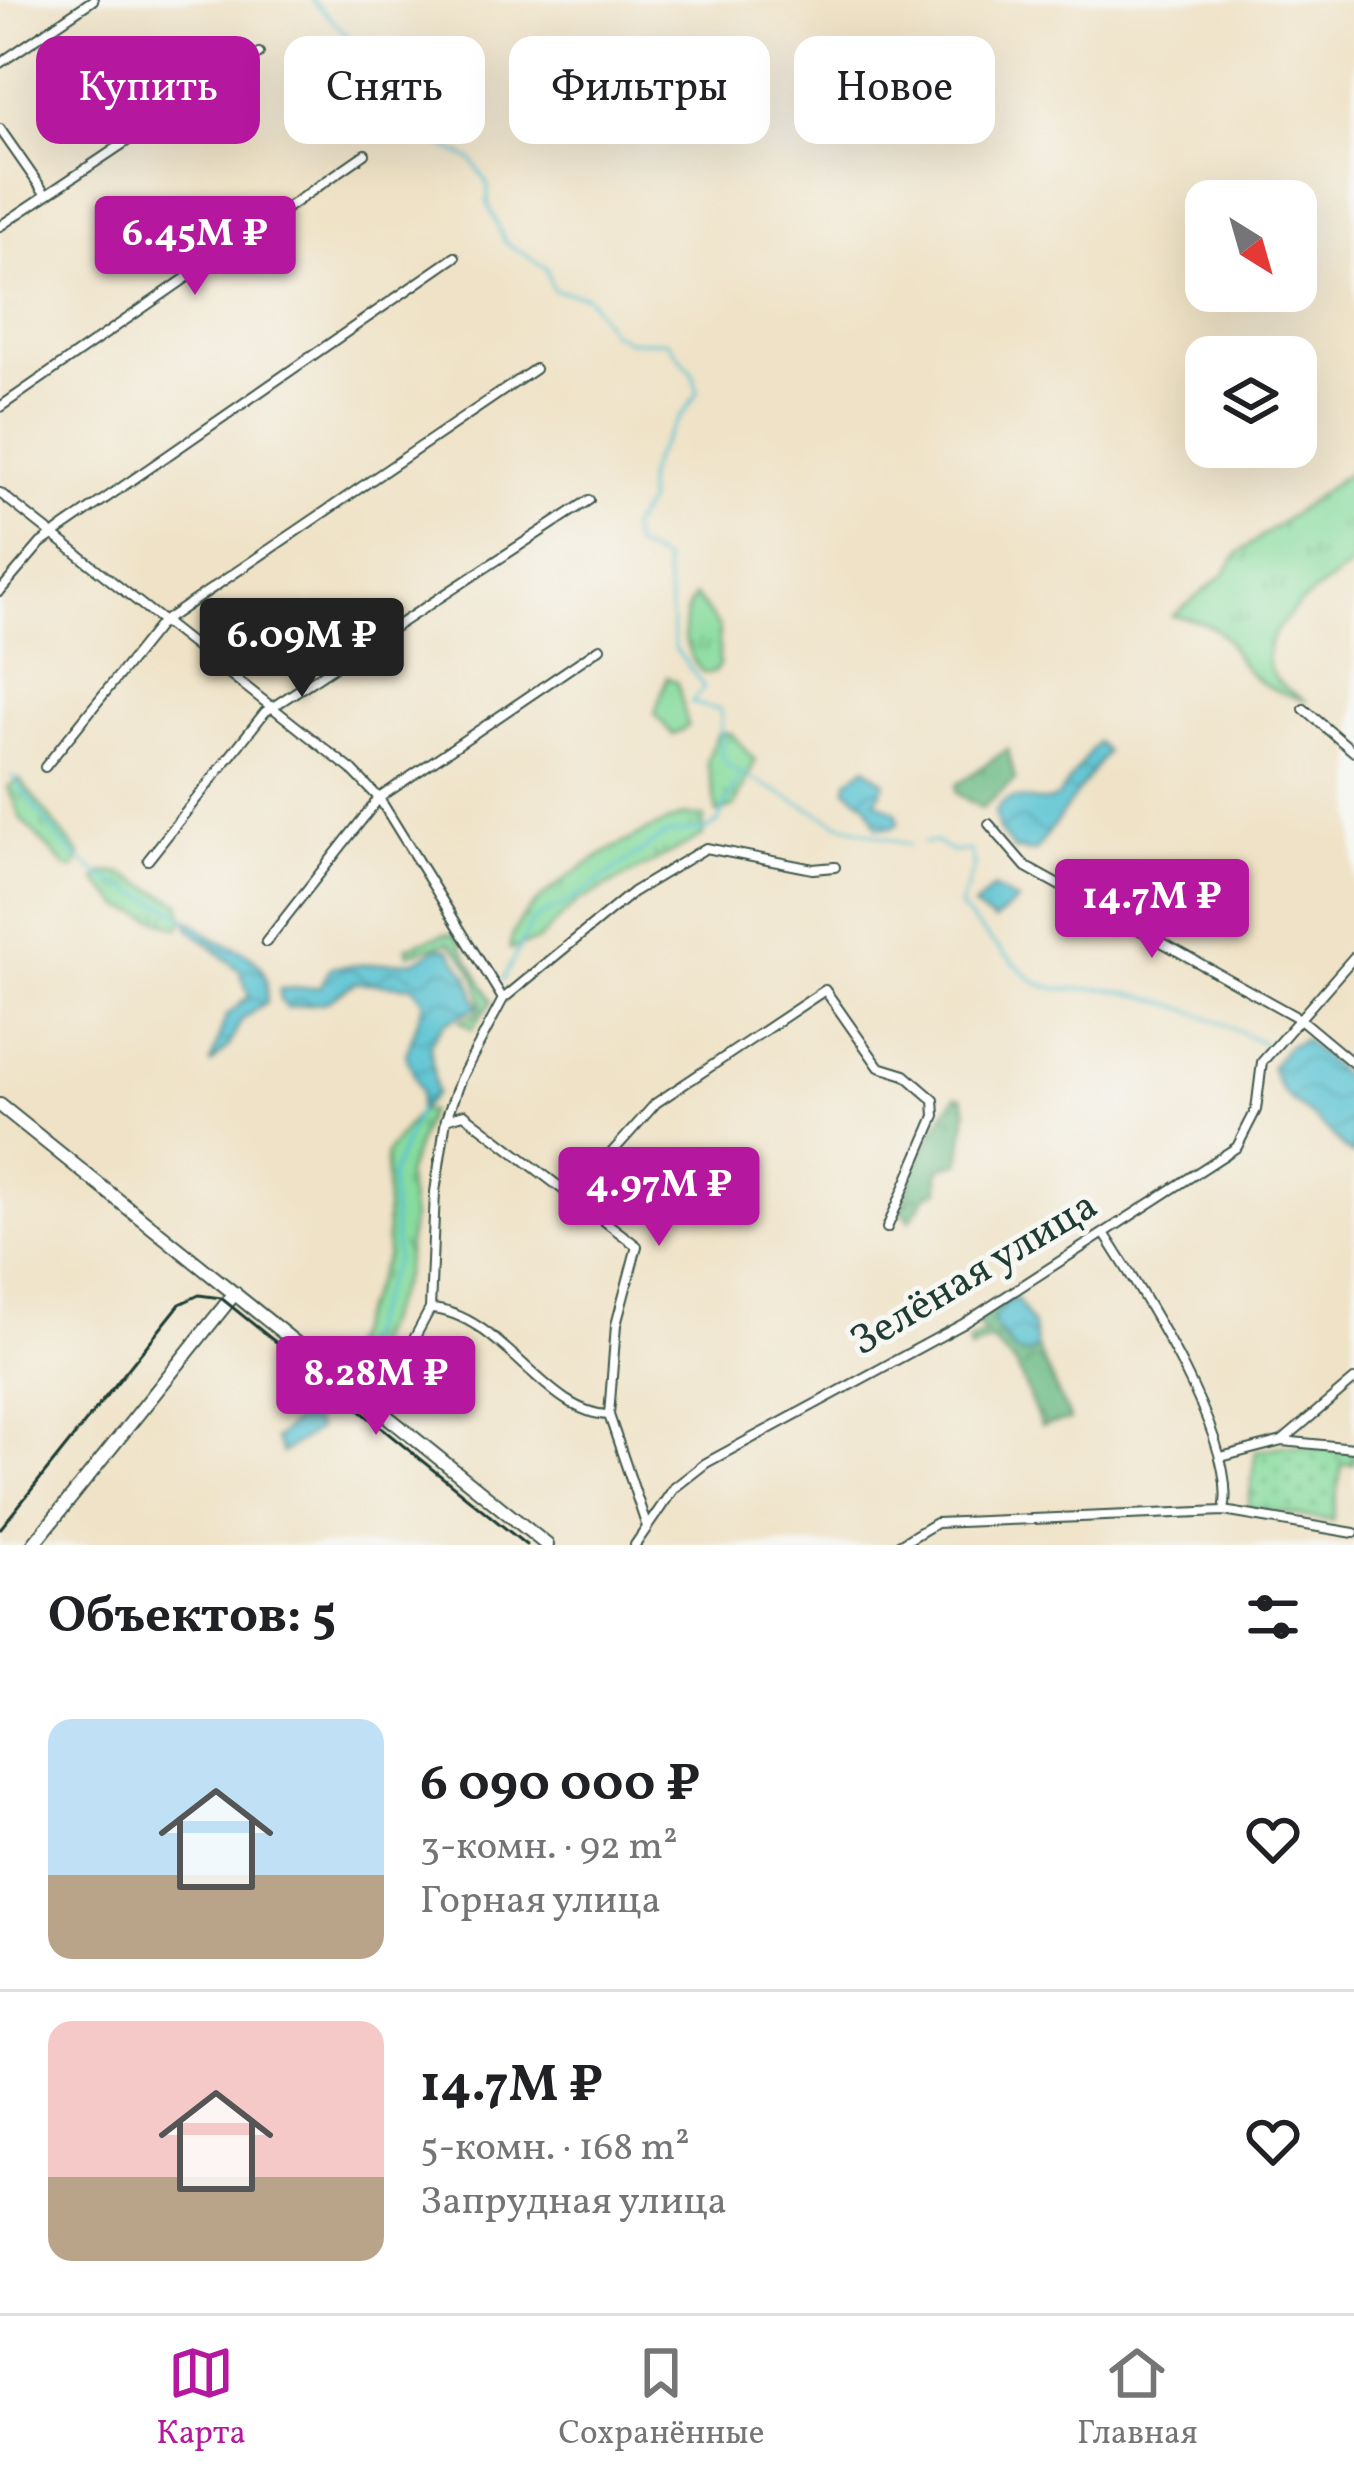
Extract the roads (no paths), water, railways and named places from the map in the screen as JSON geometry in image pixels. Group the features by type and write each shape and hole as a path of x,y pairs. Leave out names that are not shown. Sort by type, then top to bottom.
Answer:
{"main road":[{"path":"0,1105 547,1545"},
{"path":"33,1545 235,1293"}],"street":[{"path":"0,63 93,0"},
{"path":"0,129 46,195"},
{"path":"0,226 122,144"},
{"path":"0,407 365,154"},
{"path":"0,590 51,536 455,257"},
{"path":"45,767 161,622 535,369"},
{"path":"0,493 325,745 379,798 503,999"},
{"path":"148,860 275,706 589,500"},
{"path":"266,942 379,798 600,648"},
{"path":"1304,709 1354,752"},
{"path":"989,824 1026,867 1300,1018 1354,1064"},
{"path":"377,1408 430,1309 435,1192 446,1119 460,1080 503,999 633,892 706,848 796,866 835,867"},
{"name":"Зелёная улица","path":"635,1545 674,1488 706,1463 946,1333 1237,1147 1256,1110 1262,1062 1354,957"},
{"path":"574,1195 656,1102 825,990 879,1067 905,1075 934,1100 935,1116 887,1228"},
{"path":"446,1119 464,1114 637,1246 616,1324 609,1415 647,1525"},
{"path":"1104,1233 1171,1343 1221,1456 1230,1486 1224,1511"},
{"path":"430,1309 450,1310 481,1328 575,1403 595,1415 609,1415"},
{"path":"1282,1441 1354,1380"},
{"path":"1221,1456 1282,1441 1354,1448"},
{"path":"899,1545 936,1523 1224,1511 1354,1533"}],"water":[{"path":"1097,742 1106,752 1035,852 1014,850 999,830 995,812 1008,800 1057,798"},
{"path":"866,767 885,783 876,801 896,812 899,823 892,828 877,827 867,804 846,789 848,780"},
{"path":"993,888 1017,901 994,921 974,907"},
{"path":"187,919 249,956 266,978 266,1002 241,1021 229,1046 210,1065 226,1016 249,996 240,971 189,928"},
{"path":"438,948 449,949 468,976 478,1007 445,1023 430,1044 436,1094 418,1112 421,1093 406,1055 424,1002 414,987 356,982 326,1002 287,1008 280,999 280,989 320,987 331,967 415,961"},
{"path":"1304,1039 1354,1086 1354,1155 1293,1102 1276,1079 1271,1067 1287,1047"},
{"path":"1016,1298 1033,1326 1037,1348 1027,1355 1015,1352 992,1321 1008,1299"},
{"path":"306,1395 321,1401 314,1419 318,1429 282,1453 275,1439 297,1419"}],"waterway":[{"path":"312,0 378,66 396,64 409,70 438,143 472,160 488,185 488,204 505,242 546,268 553,290 587,296 611,332 629,341 667,341 693,373 698,392 654,458 648,473 648,502 630,528 634,546 664,561 675,648 704,687 691,703 721,710 721,754 729,767 840,824 909,845"},
{"path":"12,776 52,830 88,866 187,920"},
{"path":"503,980 533,920 568,903 666,834 708,829 718,822 739,776"},
{"path":"923,843 936,842 952,852 970,850 974,866 960,907 1040,984 1146,997 1207,1017 1264,1044"},
{"path":"349,1374 396,1258 391,1176 419,1109"}],"tram line":[{"path":"0,1529 180,1304 199,1295 221,1298 526,1545"}]}
